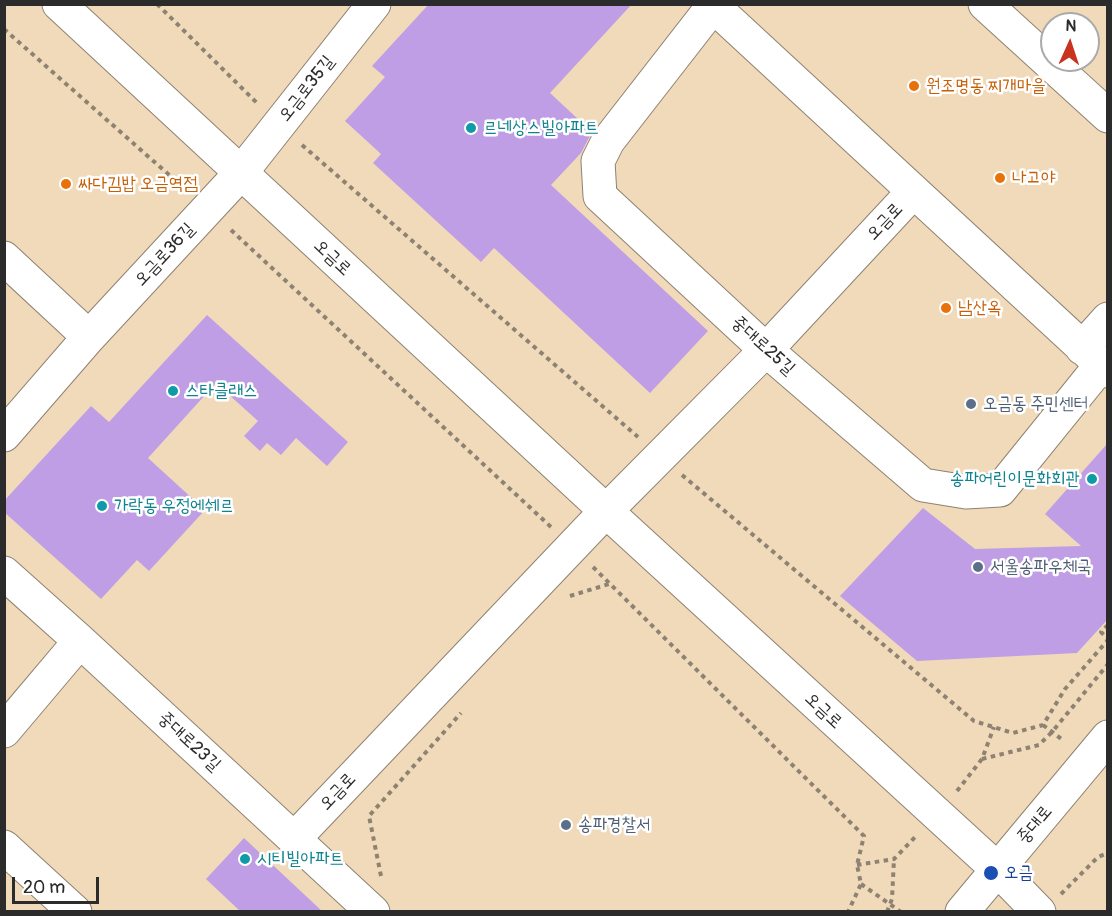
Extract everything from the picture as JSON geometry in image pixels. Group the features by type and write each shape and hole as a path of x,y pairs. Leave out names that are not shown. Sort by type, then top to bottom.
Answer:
{"street":[{"name":"오금로","path":"59,4 240,174 997,869 1049,904"},
{"name":"오금로35길","path":"240,174 374,4"},
{"path":"985,4 1107,116"},
{"name":"중대로25길","path":"1097,361 712,5 608,141 598,161 600,196 766,350 923,485 966,492 1000,490 1097,361 1107,319"},
{"name":"오금로36길","path":"4,435 89,337 240,174"},
{"name":"오금로","path":"294,839 572,546 766,350 913,192"},
{"path":"4,258 89,337"},
{"name":"중대로23길","path":"4,573 294,839 378,898"},
{"path":"4,731 80,641"},
{"name":"중대로","path":"962,912 1107,737"},
{"path":"4,847 75,912"}],"path":[{"path":"157,4 279,125 727,514 974,721 1013,733 1043,724 1065,689 1107,639 1101,632 1107,625"},
{"path":"4,29 208,209 572,546 864,836 857,865 861,884 848,912"},
{"path":"562,599 609,584"},
{"path":"994,727 982,759 1039,745 1107,664"},
{"path":"378,898 369,816 462,712"},
{"path":"1049,904 1098,857 1107,854"},
{"path":"857,865 894,859 892,899 887,912"},
{"path":"861,884 901,912"}],"building":[{"path":"429,4 632,4 550,93 592,132 581,153 551,185 708,331 650,393 494,248 481,262 373,163 381,154 345,121 385,77 372,66"},
{"path":"207,315 348,442 327,466 296,438 281,455 267,443 260,451 244,436 258,421 216,383 148,458 205,510 149,571 137,560 101,599 4,512 4,501 91,406 109,422"},
{"name":"서울송파우체국","path":"1107,444 1107,620 1077,653 917,661 840,596 923,508 975,549 1081,546 1045,514"},
{"name":"시티빌아파트","path":"244,838 323,912 241,912 206,879"}],"place":[{"name":"원조명동 찌개마을","path":"914,86"},
{"name":"르네상스빌아파트","path":"471,128"},
{"name":"나고야","path":"1000,178"},
{"name":"싸다김밥 오금역점","path":"66,184"},
{"name":"남산옥","path":"946,308"},
{"name":"스타클래스","path":"173,391"},
{"name":"오금동 주민센터","path":"971,404"},
{"name":"송파어린이문화회관","path":"1092,479"},
{"name":"가락동 우정에쉐르","path":"102,506"},
{"name":"서울송파우체국","path":"978,567"},
{"name":"송파경찰서","path":"566,825"},
{"name":"시티빌아파트","path":"245,859"},
{"name":"오금","path":"991,873"}]}
